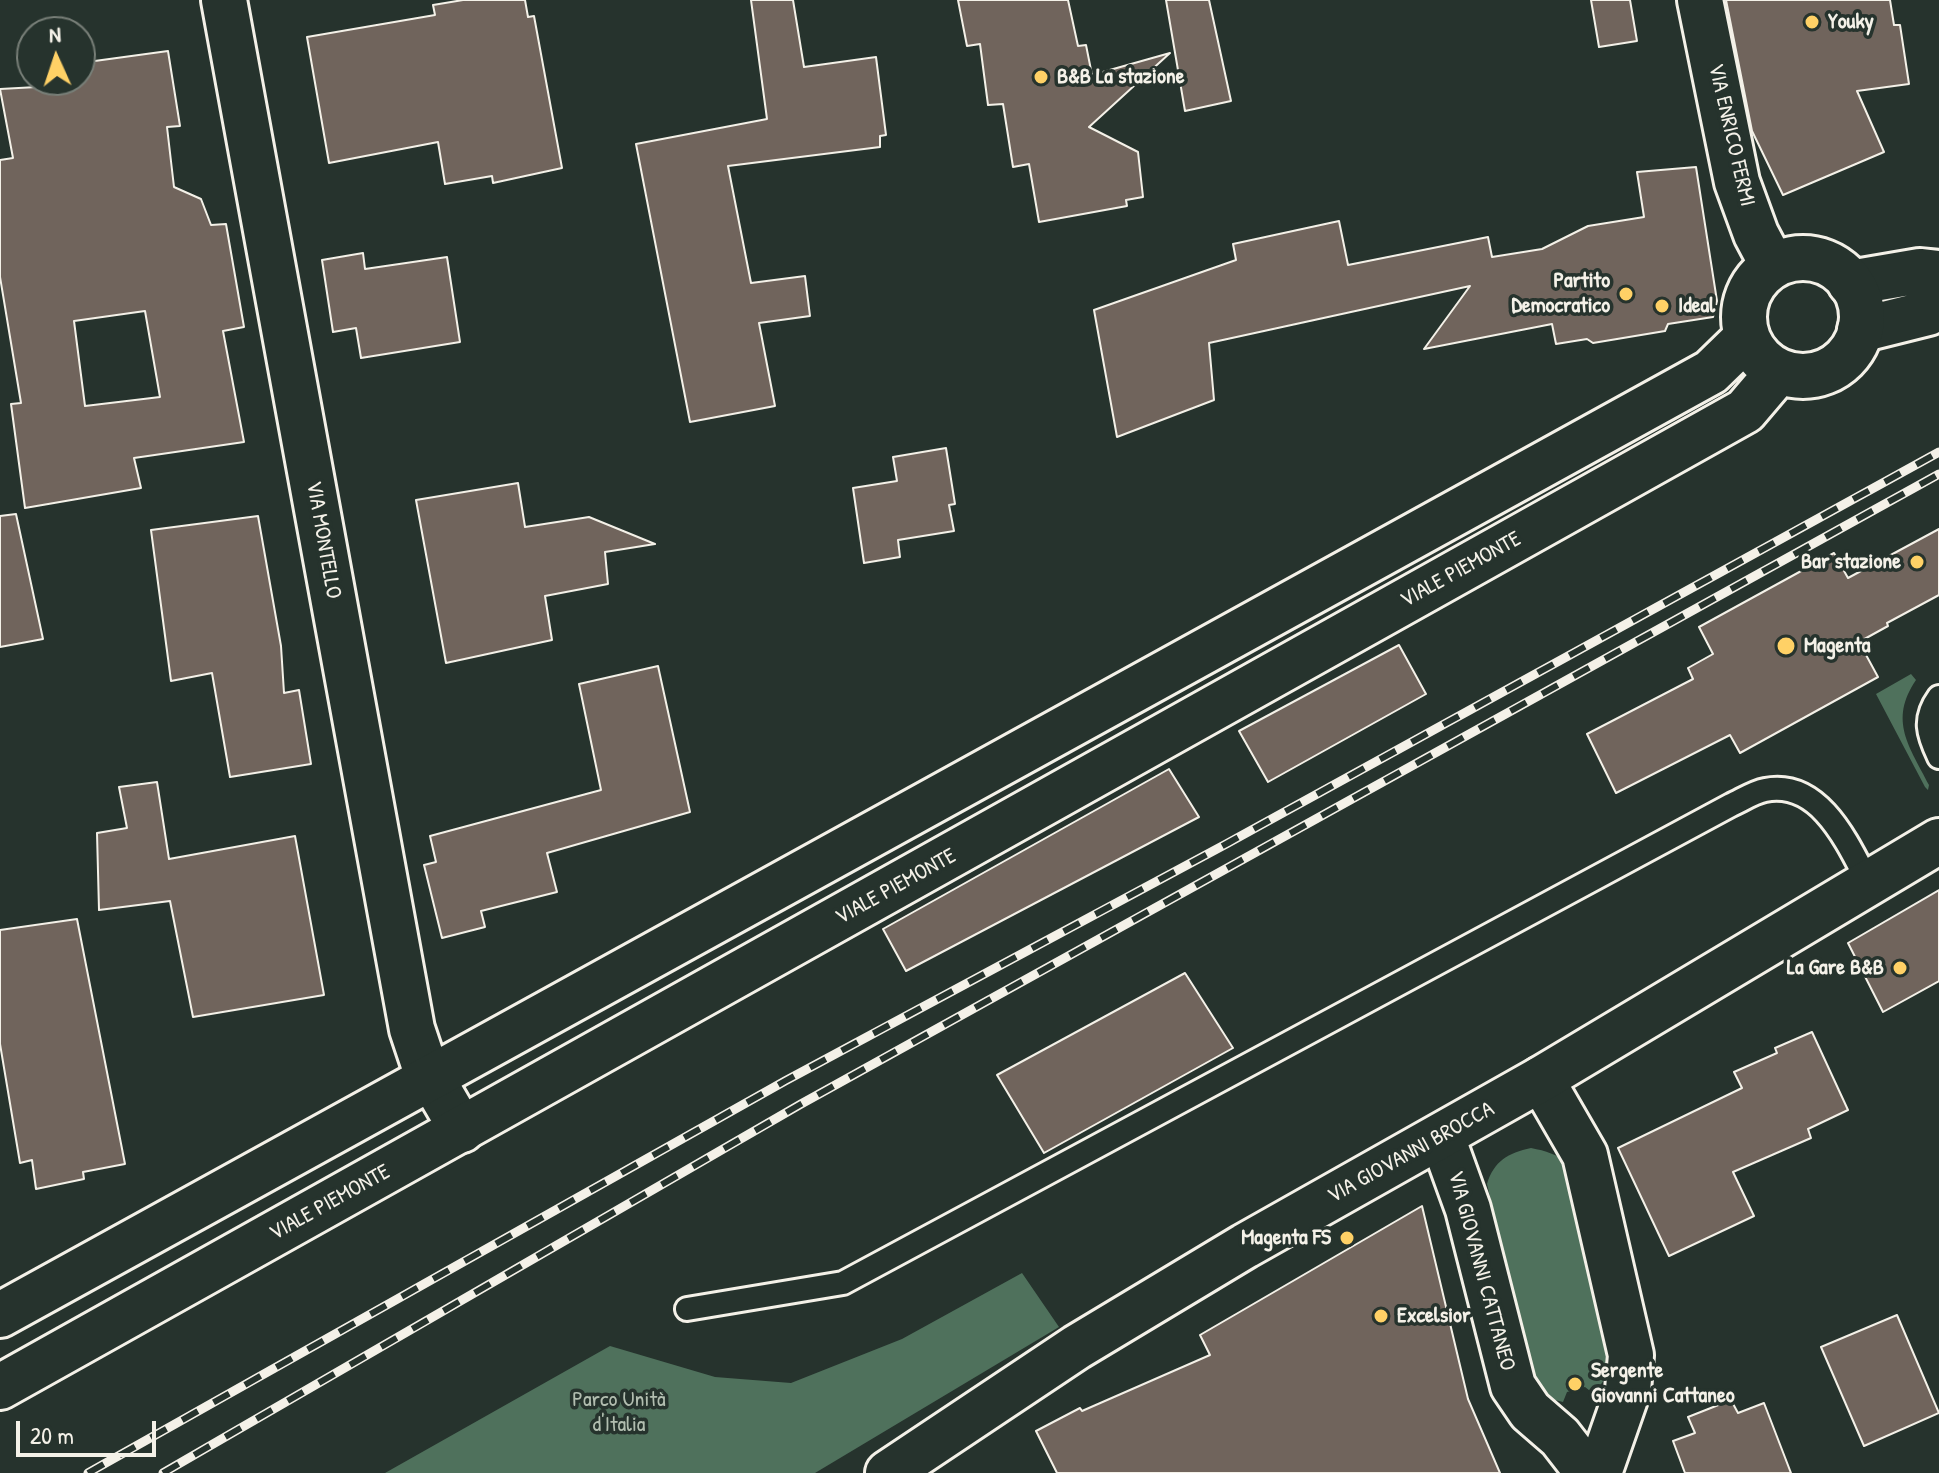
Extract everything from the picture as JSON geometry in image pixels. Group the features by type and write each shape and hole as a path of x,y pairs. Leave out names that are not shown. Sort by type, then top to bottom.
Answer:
{"street":[{"name":"VIA MONTELLO","path":"224,0 412,1029 424,1065 462,1130"},
{"name":"VIA ENRICO FERMI","path":"1700,0 1737,182 1756,234 1773,266"},
{"path":"1797,259 1821,261 1842,273 1850,283 1860,306 1860,330 1849,354 1829,369 1804,375 1779,371 1760,357 1747,337 1744,324 1748,297 1762,274 1773,266 1797,259"},
{"path":"1850,283 1920,271 1939,273"},
{"path":"1860,330 1928,313 1939,307"},
{"path":"0,1315 1711,372 1747,337"},
{"name":"VIALE PIEMONTE","path":"0,1387 1745,411 1779,371"},
{"name":"VIA GIOVANNI BROCCA","path":"888,1473 1077,1347 1245,1246 1541,1079 1939,841"},
{"path":"1541,1079 1585,1155 1631,1355 1628,1390 1599,1473"},
{"name":"VIA GIOVANNI CATTANEO","path":"1442,1137 1468,1209 1513,1386 1530,1411 1560,1437 1588,1473"}],"lane":[{"path":"1939,697 1928,716 1928,733 1939,757"},
{"path":"687,1309 843,1283 1704,819 1766,789 1793,790 1816,804 1835,822 1868,882"}],"green space":[{"path":"1911,674 1916,680 1908,695 1903,721 1909,746 1929,785 1928,790 1876,694"},
{"path":"1531,1148 1551,1153 1568,1164 1612,1357 1609,1373 1594,1394 1585,1387 1567,1392 1563,1402 1551,1399 1535,1383 1487,1184 1503,1159"},
{"name":"Parco Unità d'Italia","path":"1022,1273 1059,1327 815,1473 385,1473 610,1346 715,1377 791,1383 902,1339"}],"building":[{"path":"463,0 525,0 528,17 534,16 562,168 493,183 492,176 445,184 438,142 329,163 307,37 435,15 433,5"},
{"path":"751,0 793,0 804,67 876,57 886,135 880,136 880,147 728,166 751,283 805,276 810,316 759,323 775,406 690,422 636,144 767,119"},
{"path":"958,0 1068,0 1078,46 1086,45 1092,75 1170,53 1089,127 1138,152 1143,197 1126,200 1127,206 1039,222 1029,164 1013,167 1003,104 988,105 980,44 967,46"},
{"path":"1166,0 1209,0 1231,101 1185,111"},
{"path":"1591,0 1630,0 1637,41 1599,47"},
{"path":"1726,0 1890,0 1894,25 1900,25 1909,84 1857,91 1884,152 1783,195 1752,131"},
{"path":"168,51 180,126 167,127 174,187 201,199 211,225 226,224 244,327 223,331 244,442 134,458 141,488 25,508 11,404 21,403 0,277 0,160 13,158 0,89 16,88 16,96 96,96 96,61","holes":["145,311 160,397 85,406 74,321"]},
{"path":"1696,167 1717,301 1713,317 1668,324 1665,331 1593,343 1587,339 1556,344 1552,324 1424,349 1470,286 1209,343 1214,400 1117,437 1094,310 1236,260 1233,244 1339,221 1348,265 1488,237 1492,257 1542,249 1588,226 1644,217 1637,172"},
{"path":"363,253 365,269 447,257 460,342 361,358 356,328 333,332 322,260"},
{"path":"946,448 955,504 949,505 954,531 898,540 900,557 864,563 853,488 897,481 893,457"},
{"path":"518,483 525,527 589,517 655,544 605,552 608,584 545,596 552,640 446,663 416,500"},
{"path":"16,514 43,639 0,647 0,516"},
{"path":"258,516 281,646 284,693 299,690 311,764 230,777 212,673 171,681 151,530"},
{"path":"1939,529 1939,595 1859,642 1878,677 1740,753 1730,735 1616,793 1587,734 1693,679 1688,668 1713,654 1699,627 1834,553 1848,578"},
{"path":"1399,645 1426,694 1268,782 1239,731"},
{"path":"658,666 690,812 547,853 557,892 481,911 485,927 442,938 424,865 436,862 430,836 601,790 579,684"},
{"path":"1169,769 1199,817 906,971 883,929"},
{"path":"157,782 169,859 295,836 324,995 193,1017 170,901 99,910 97,833 127,828 119,787"},
{"name":"La Gare B&B","path":"1939,890 1939,981 1883,1012 1848,943"},
{"path":"77,919 125,1164 83,1172 84,1179 36,1189 32,1160 20,1163 0,1044 0,930"},
{"path":"1185,973 1233,1048 1044,1153 997,1075"},
{"path":"1812,1032 1848,1110 1808,1129 1811,1138 1733,1172 1754,1216 1669,1256 1618,1148 1742,1088 1734,1072 1777,1053 1775,1048"},
{"path":"1422,1206 1468,1399 1500,1473 1057,1473 1036,1431 1080,1408 1082,1411 1210,1355 1200,1335"},
{"path":"1897,1315 1939,1413 1864,1446 1821,1347"},
{"path":"1731,1400 1738,1413 1764,1403 1791,1473 1685,1473 1673,1441 1695,1433 1688,1417"}],"railway":[{"path":"88,1473 785,1081 1228,843 1939,452"},
{"path":"163,1473 801,1104 1939,474"}],"place":[{"name":"Youky","path":"1812,22"},
{"name":"B&B La stazione","path":"1041,77"},
{"name":"Partito Democratico","path":"1626,294"},
{"name":"Ideal","path":"1662,306"},
{"name":"Bar stazione","path":"1917,562"},
{"name":"Magenta","path":"1786,646"},
{"name":"La Gare B&B","path":"1900,968"},
{"name":"Magenta FS","path":"1347,1238"},
{"name":"Excelsior","path":"1381,1316"},
{"name":"Sergente Giovanni Cattaneo","path":"1575,1384"}]}
